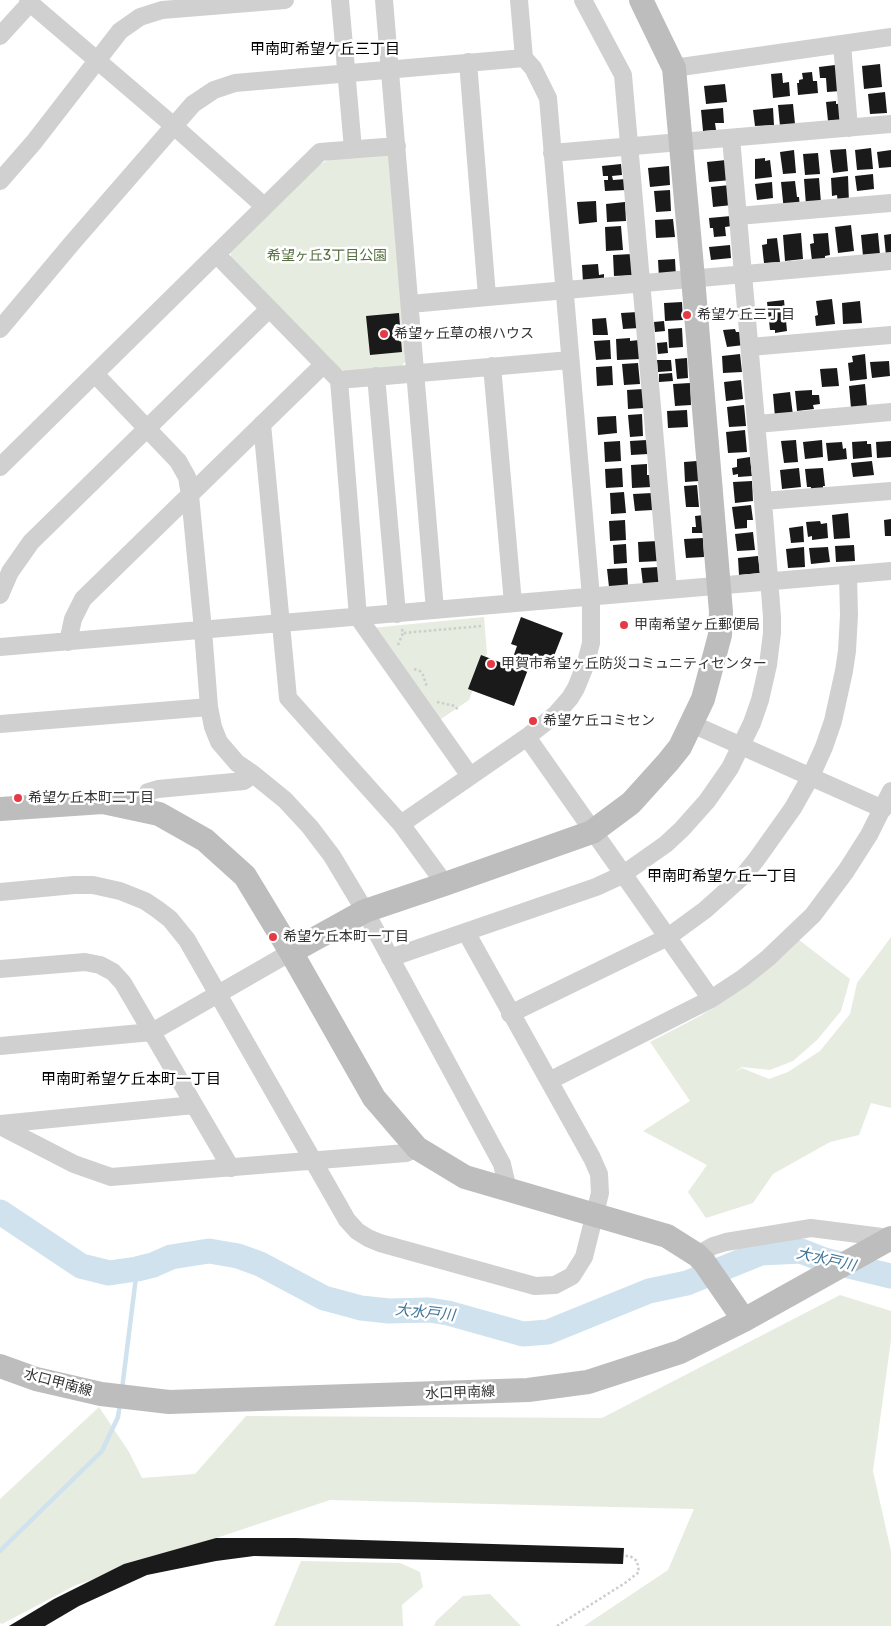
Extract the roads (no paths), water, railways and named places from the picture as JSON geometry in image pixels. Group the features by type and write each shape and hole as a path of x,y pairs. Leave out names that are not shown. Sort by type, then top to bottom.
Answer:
{"street":[{"path":"0,181 34,142 96,60 120,32 140,17 162,10 285,0"},
{"path":"340,0 353,149"},
{"path":"384,0 436,610"},
{"path":"401,824 527,737 563,707 579,682 591,643 591,597 548,98 533,68 524,58 519,0"},
{"path":"583,0 623,75 668,590"},
{"path":"0,1046 152,1032 365,911 592,832 631,802 680,747 692,724 710,677 720,635 721,612 674,68 641,0"},
{"path":"0,36 29,2 264,206"},
{"path":"674,68 891,37"},
{"path":"842,44 849,128"},
{"path":"0,330 73,242 193,104 202,97 226,85 235,83 389,68 524,58"},
{"path":"468,62 487,296"},
{"path":"552,154 891,124"},
{"path":"390,958 596,887 622,875 666,844 682,829 718,786 742,746 760,700 770,650 772,617 764,502 732,138"},
{"path":"0,467 320,152 397,146"},
{"path":"738,216 891,203"},
{"path":"217,255 339,380 358,617 470,776"},
{"path":"410,304 891,261"},
{"path":"0,595 10,572 31,542 269,309"},
{"path":"750,347 891,335"},
{"path":"339,380 570,360"},
{"path":"68,642 73,619 83,599 323,365"},
{"path":"492,366 513,603"},
{"path":"95,374 184,468 190,495 209,707 212,727 219,742 237,764 254,774 285,800 310,827 332,856 365,911 502,1164 508,1190"},
{"path":"376,376 397,614"},
{"path":"757,424 891,412"},
{"path":"262,424 288,698 401,824 445,884"},
{"path":"764,502 891,491"},
{"path":"0,647 891,571"},
{"path":"510,1014 668,937 705,910 743,876 793,808 811,776 824,747 833,721 844,671 849,615 848,575"},
{"path":"0,724 209,707"},
{"path":"692,724 883,809"},
{"path":"527,737 622,875 711,999"},
{"path":"142,810 148,792 158,789 244,781 254,774"},
{"path":"549,1081 711,999 743,978 768,958 813,915 846,871 869,835 891,791"},
{"path":"0,809 103,802 159,814 205,840 245,876 291,952 374,1098 416,1148 465,1177 668,1236 701,1258 744,1320"},
{"path":"0,892 93,885 120,891 146,901 180,929 315,1160 347,1220 357,1231 368,1238 389,1246 535,1286 555,1285 567,1280 575,1272 584,1257 600,1193 597,1167 466,932"},
{"path":"0,969 78,962 100,965 119,977 231,1168"},
{"path":"0,1125 194,1105"},
{"path":"0,1125 74,1164 111,1177 406,1153 416,1148"},
{"path":"701,1258 713,1246 726,1242 811,1228 890,1238"},
{"name":"水口甲南線","path":"0,1366 36,1379 101,1394 169,1402 528,1390 588,1382 624,1372 680,1352 744,1320 890,1238"}],"waterway":[{"name":"大水戸川","path":"0,1212 81,1266 109,1273 153,1265 171,1257 209,1251 238,1256 260,1264 324,1298 361,1308 389,1311 429,1310 448,1313 523,1334 548,1332 649,1291 687,1283 761,1253 801,1251 824,1260 891,1276"},
{"path":"122,1389 137,1269"},
{"path":"0,1551 102,1451 118,1417 120,1404"}],"place":[{"name":"希望ケ丘三丁目","path":"687,315"},
{"name":"希望ヶ丘草の根ハウス","path":"384,334"},
{"name":"甲南希望ヶ丘郵便局","path":"624,625"},
{"name":"甲賀市希望ヶ丘防災コミュニティセンター","path":"491,664"},
{"name":"希望ケ丘コミセン","path":"533,721"},
{"name":"希望ケ丘本町二丁目","path":"18,798"},
{"name":"希望ケ丘本町一丁目","path":"273,937"}],"district":[{"name":"甲南町希望ケ丘三丁目","path":"325,50"},
{"name":"甲南町希望ケ丘一丁目","path":"722,877"},
{"name":"甲南町希望ケ丘本町一丁目","path":"131,1080"}],"park label":[{"name":"希望ヶ丘3丁目公園","path":"327,256"}]}
